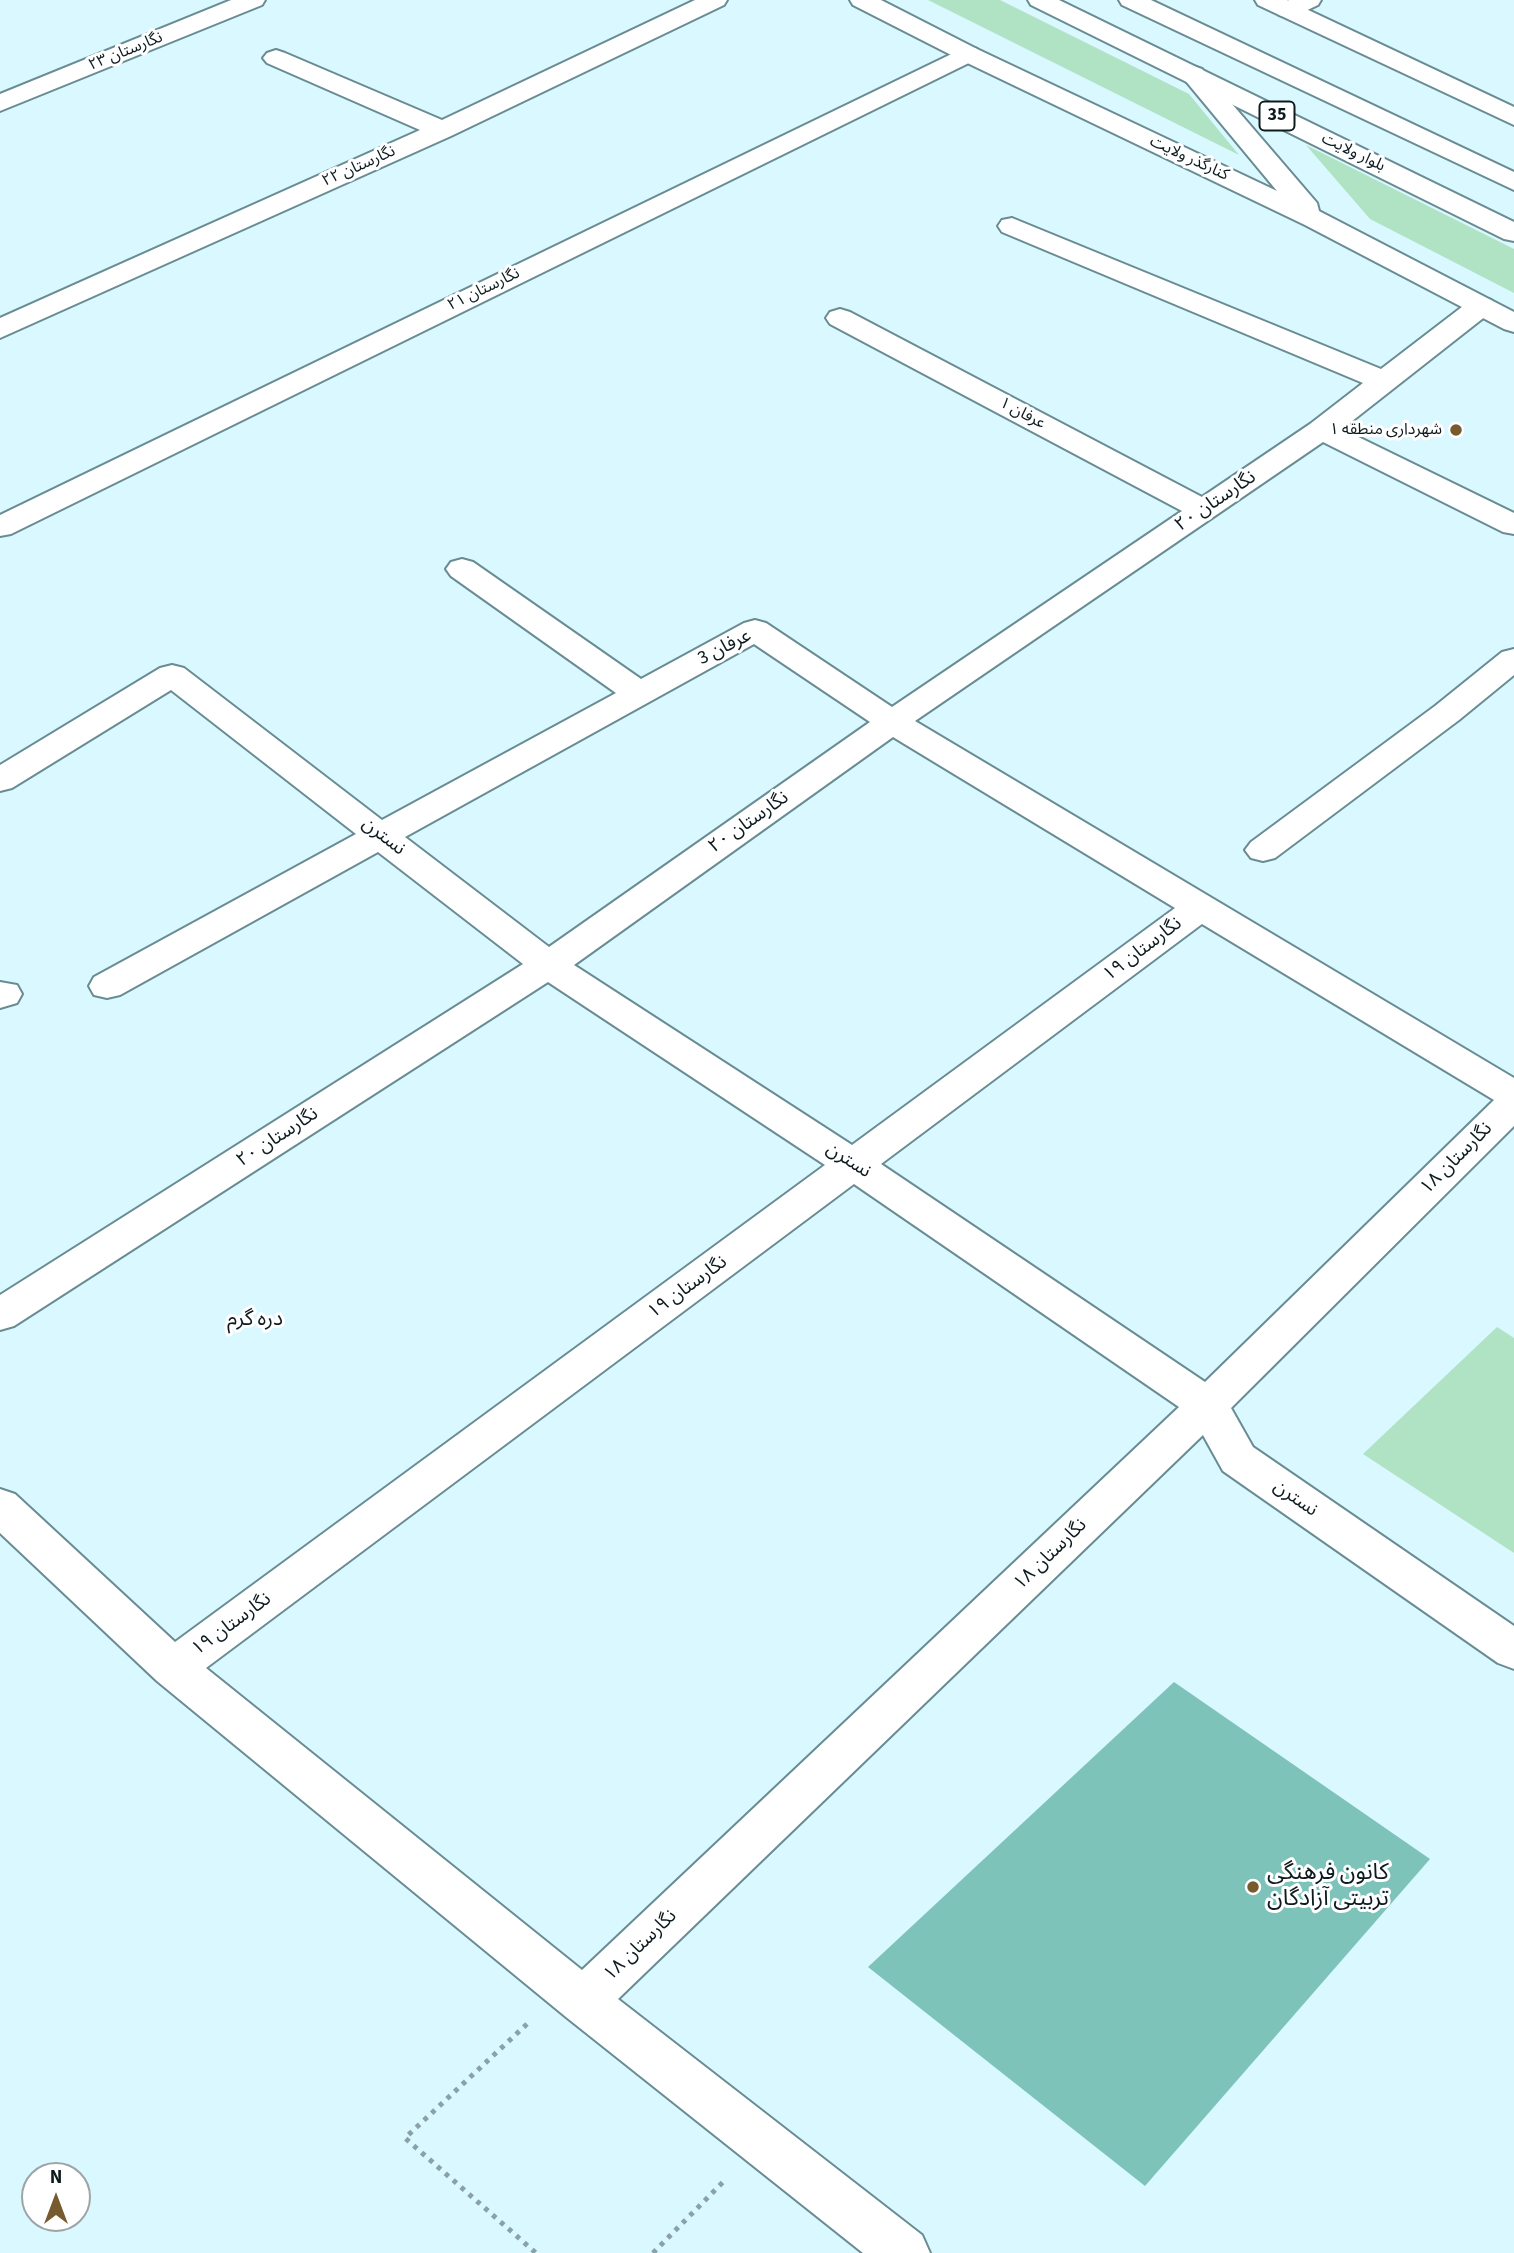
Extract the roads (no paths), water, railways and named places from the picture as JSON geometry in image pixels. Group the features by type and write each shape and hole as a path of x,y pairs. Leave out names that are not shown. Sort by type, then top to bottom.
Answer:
{"street":[{"name":"نگارستان ۲۳","path":"0,103 253,0"},
{"name":"نگارستان ۲۲","path":"0,329 442,130 715,0"},
{"name":"کنارگذر ولایت","path":"862,0 968,54 1315,219 1514,323"},
{"name":"بلوار ولایت","path":"1040,0 1514,233"},
{"name":"35","path":"1131,0 1514,182"},
{"path":"1288,3 1514,117"},
{"name":"نگارستان ۲۱","path":"0,527 968,54"},
{"path":"276,58 442,130"},
{"path":"1194,74 1315,219"},
{"path":"1012,226 1384,381"},
{"name":"نگارستان ۲۰","path":"0,1315 548,965 892,722 1321,430 1481,306"},
{"name":"عرفان ۱","path":"840,318 1204,510"},
{"path":"1321,430 1514,525"},
{"path":"463,569 640,694"},
{"name":"عرفان 3","path":"107,986 755,630 892,722"},
{"path":"1263,850 1447,713 1514,659"},
{"name":"نسترن","path":"0,780 172,675 548,965 854,1164 1208,1405 1238,1459 1514,1650"},
{"path":"892,722 1514,1095"},
{"name":"نگارستان ۱۹","path":"173,1668 1202,906"},
{"name":"نگارستان ۱۸","path":"583,2001 1208,1405 1514,1103"},
{"path":"0,1506 173,1668 583,2001 752,2131 904,2253"}],"place":[{"name":"شهرداری منطقه ۱","path":"1456,430"},
{"name":"کانون فرهنگی تربیتی آزادگان","path":"1253,1887"}],"district":[{"name":"دره گرم","path":"255,1320"}]}
